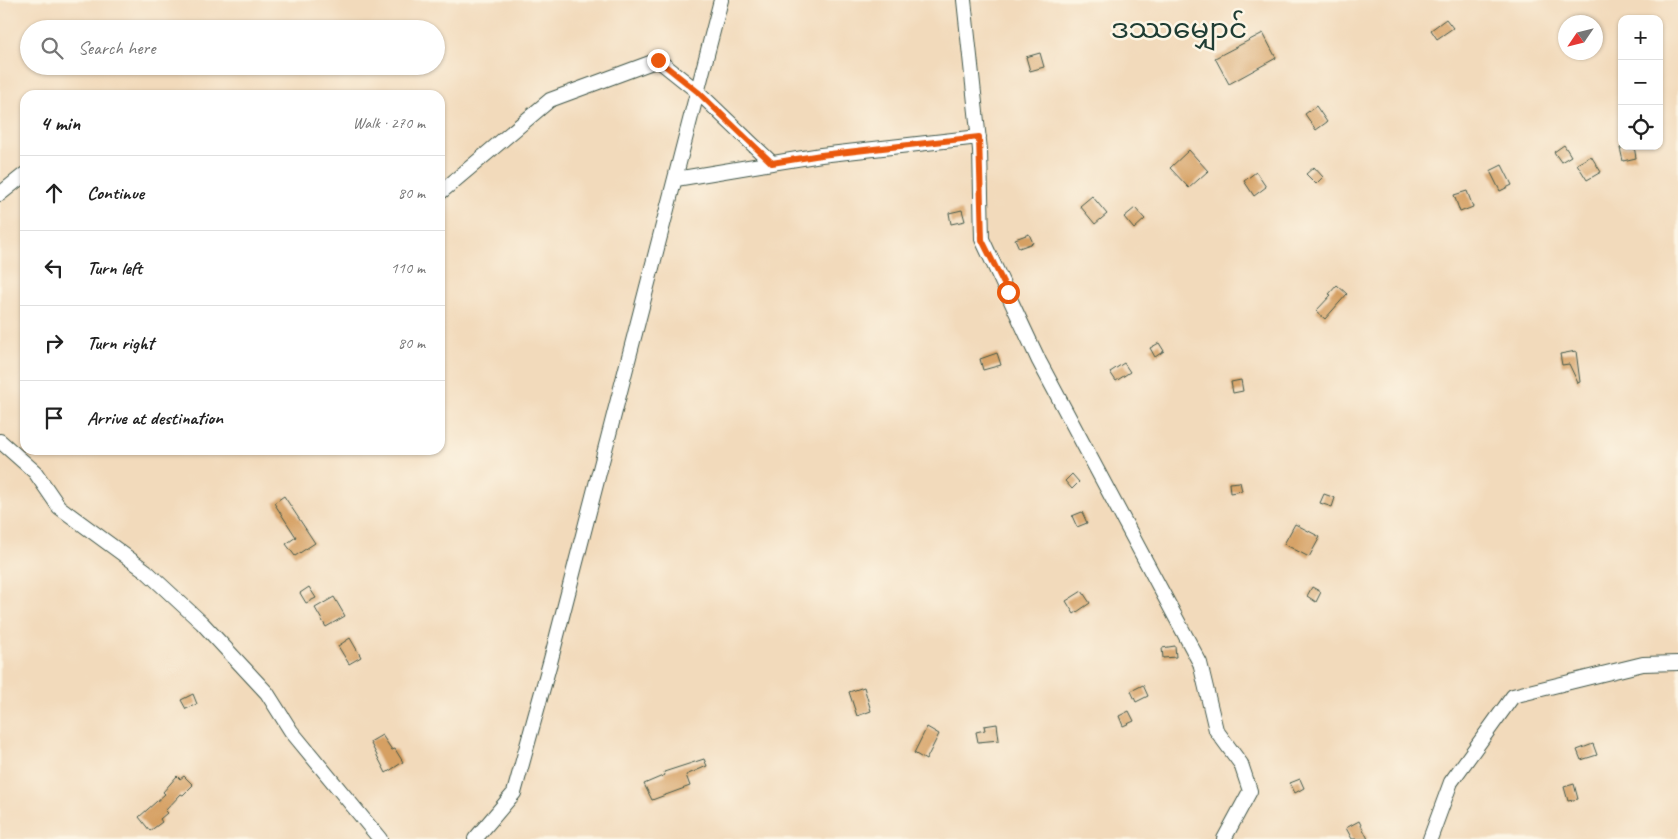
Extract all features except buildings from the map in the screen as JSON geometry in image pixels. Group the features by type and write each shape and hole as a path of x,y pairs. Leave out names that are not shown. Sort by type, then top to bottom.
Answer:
{"street":[{"path":"474,839 514,793 551,659 722,0"},
{"path":"964,0 979,137 982,240 1039,361 1200,663 1216,730 1241,764 1250,791 1224,839"},
{"path":"445,189 550,100 658,60 698,92 772,163"},
{"path":"676,179 821,155 979,137"},
{"path":"0,194 20,178"},
{"path":"0,441 35,472 59,507 146,571 202,623 267,693 291,731 380,839"},
{"path":"1430,839 1451,782 1513,696 1643,664 1678,663"}],"district":[{"name":"ဒဿမျှောင်","path":"1179,28"}],"route":[{"path":"658,60 698,92 772,163 821,155 979,137 982,240 1008,292"}]}
